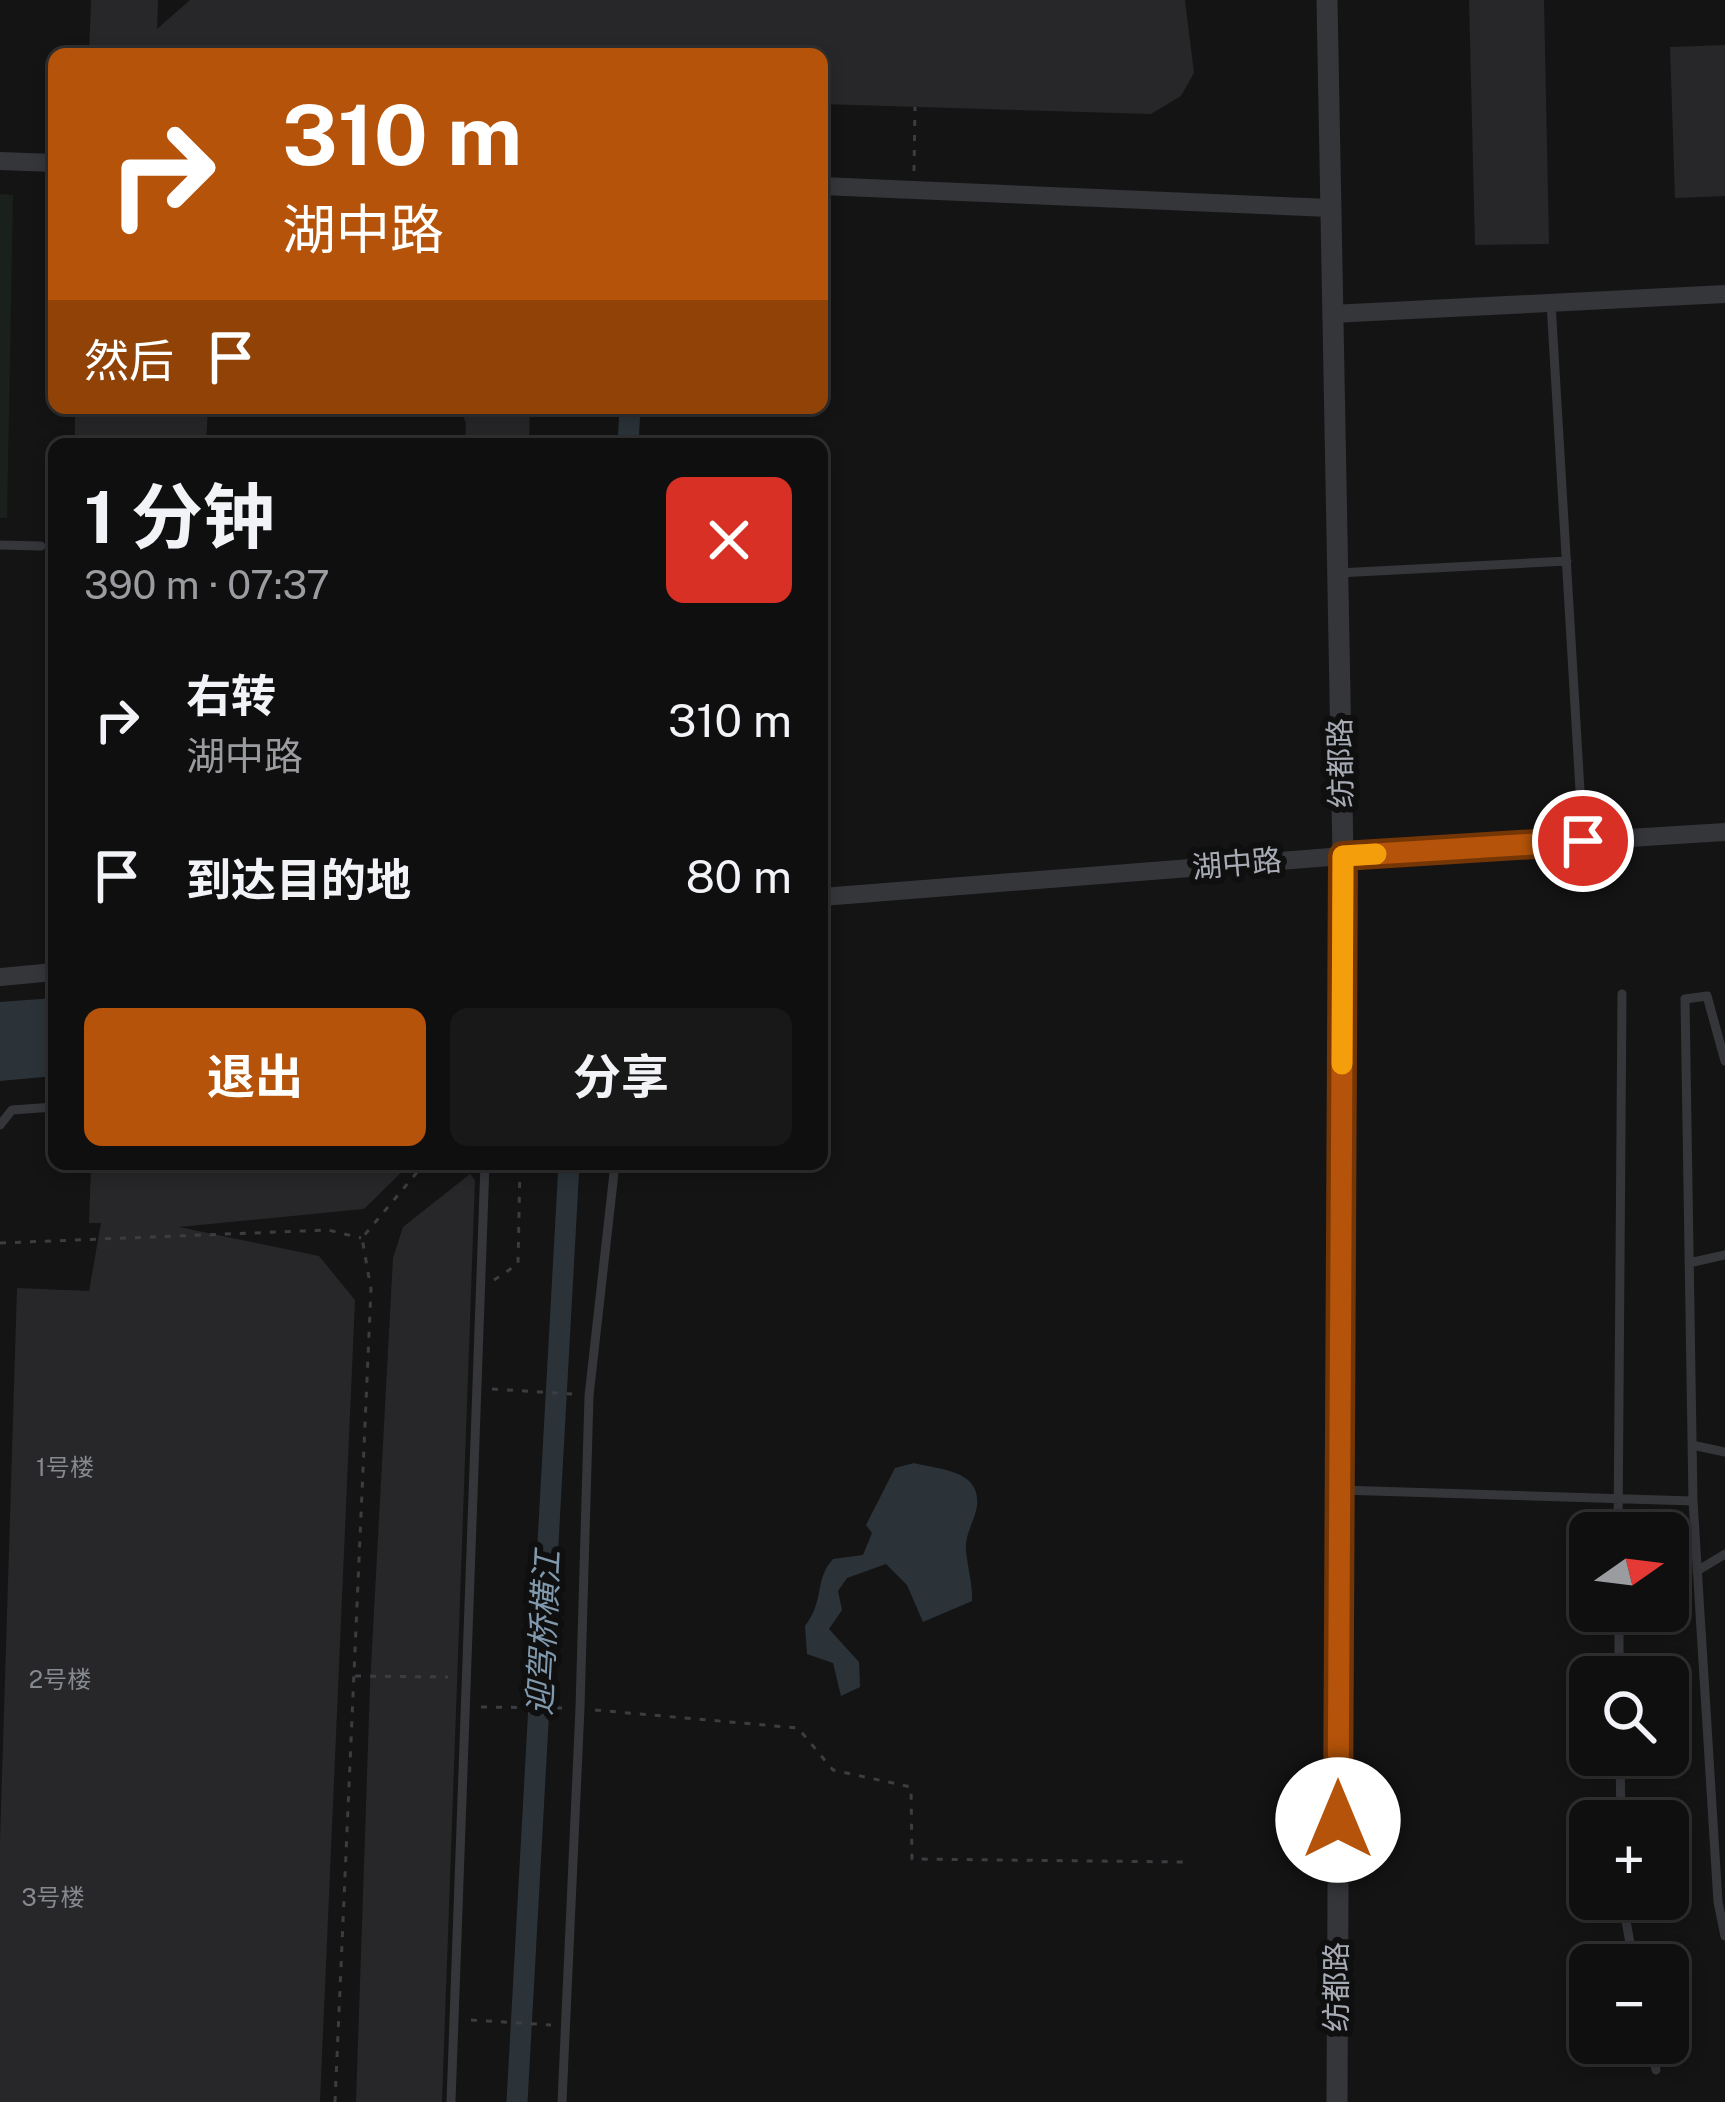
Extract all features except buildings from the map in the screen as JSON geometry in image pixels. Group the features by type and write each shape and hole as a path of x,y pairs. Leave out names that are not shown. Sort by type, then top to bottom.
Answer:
{"street":[{"name":"纺都路","path":"1327,0 1343,856 1336,2102"},
{"path":"0,161 48,163"},
{"path":"828,186 1330,208"},
{"path":"1332,314 1725,294"},
{"name":"湖中路","path":"828,897 1725,832"},
{"path":"0,977 48,973"}],"lane":[{"path":"1551,303 1583,841"},
{"path":"0,545 41,546"},
{"path":"1337,574 1567,561"},
{"path":"1617,1512 1622,994"},
{"path":"1725,1061 1707,996 1684,999 1693,1501 1718,1902 1725,1936"},
{"path":"0,1125 12,1111 48,1108"},
{"path":"451,2102 485,1170"},
{"path":"562,2102 589,1396 614,1170"},
{"path":"1689,1263 1725,1255"},
{"path":"1692,1445 1725,1452"},
{"path":"1340,1490 1693,1501"},
{"path":"1697,1571 1725,1554"},
{"path":"1655,2064 1656,2070"}],"path":[{"path":"914,190 915,107"},
{"path":"335,2102 371,1289 362,1238 419,1170"},
{"path":"483,1287 518,1264 520,1170"},
{"path":"0,1244 328,1230 362,1238"},
{"path":"478,1388 568,1394"},
{"path":"354,1676 468,1677"},
{"path":"494,1707 580,1708 797,1728 833,1770 911,1786 912,1859 1186,1862"},
{"path":"476,2021 565,2026"}],"shaded area":[{"path":"0,194 13,195 7,518 0,518"},
{"path":"48,998 48,1077 0,1081 0,1002"},
{"path":"914,1463 966,1478 977,1494 966,1544 972,1601 923,1622 907,1585 886,1564 847,1578 838,1591 842,1610 829,1629 859,1662 860,1687 841,1696 833,1663 807,1654 805,1626 827,1567 833,1559 863,1555 872,1533 866,1525 895,1468"}],"waterway":[{"path":"628,438 630,414"},
{"name":"迎驾桥横江","path":"517,2102 569,1170"}],"slow traffic":[{"path":"1342,1064 1343,856 1376,854"}],"route":[{"path":"1338,1820 1343,856 1583,841"}]}
